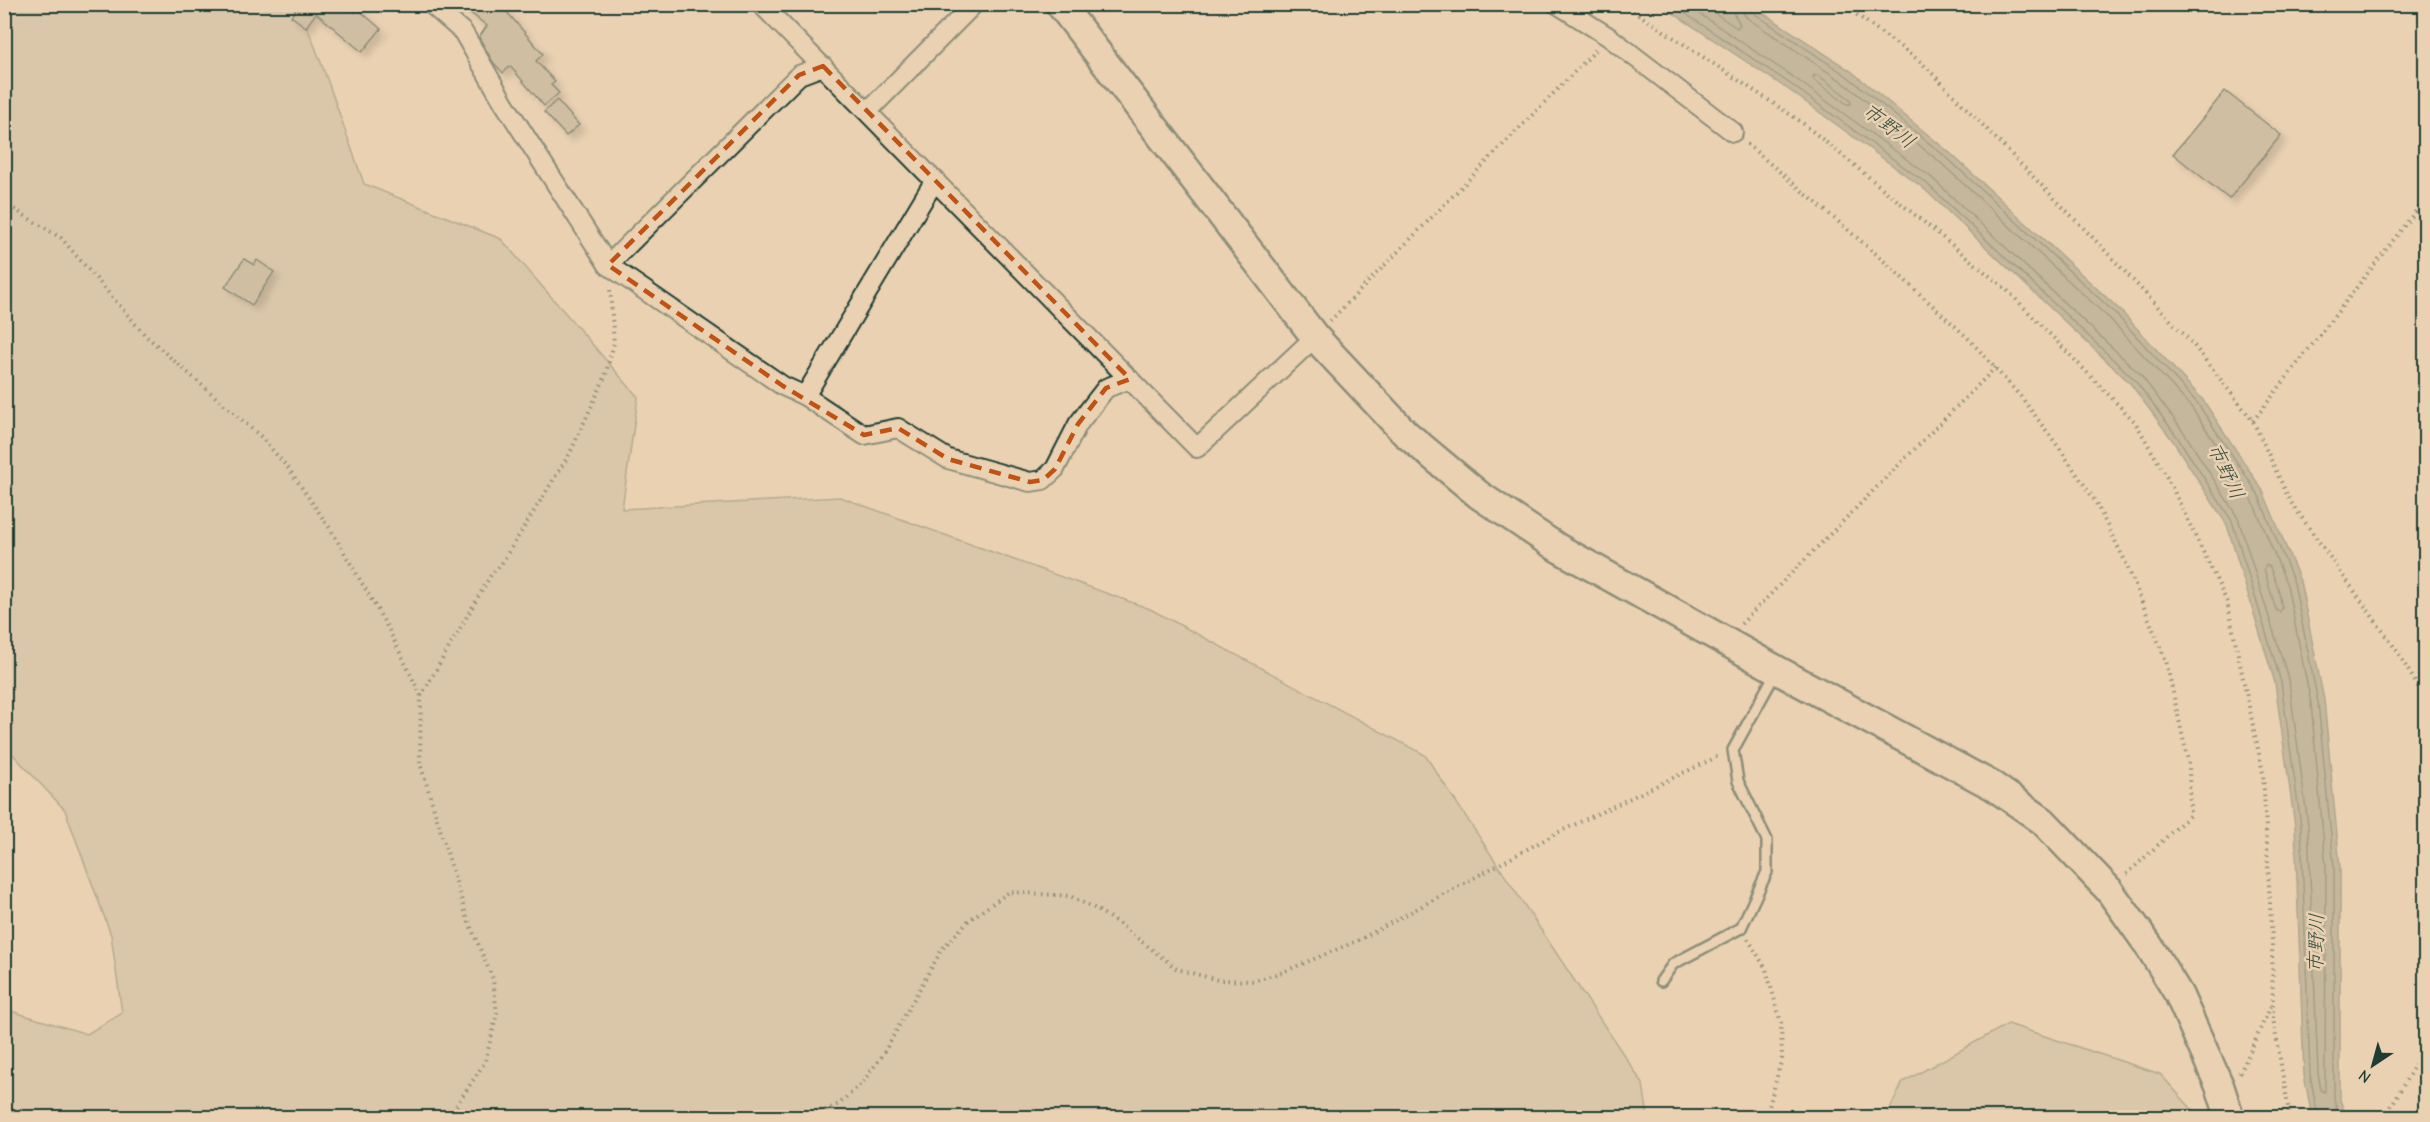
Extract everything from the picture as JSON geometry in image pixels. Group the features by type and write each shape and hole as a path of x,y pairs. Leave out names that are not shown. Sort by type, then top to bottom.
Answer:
{"street":[{"path":"431,4 463,32 504,103 608,265 783,386 805,396 864,435 898,428 948,459 1030,482 1043,480 1055,469 1078,424 1106,388 1130,379"},
{"path":"761,4 1197,448 1315,337"},
{"path":"868,111 974,4"},
{"path":"1060,4 1315,337 1405,433 1479,495 1557,548 1993,786 2043,821 2109,891 2149,946 2179,995 2226,1106"},
{"path":"1557,4 1609,37 1733,132"},
{"path":"608,265 799,75 823,66"},
{"path":"805,396 935,180"}],"lane":[{"path":"1661,981 1673,964 1741,928 1767,872 1767,840 1738,781 1733,750 1777,670"}],"path":[{"path":"1623,4 1800,122 2007,291 2135,422 2169,481 2227,602 2263,773 2273,1018 2289,1117"},
{"path":"1842,4 1921,62 2192,343 2253,421 2290,501 2397,651 2426,700"},
{"path":"1315,337 1609,37"},
{"path":"1733,132 1875,253 1969,339 1996,367 2060,449 2095,501 2125,561 2169,672 2189,765 2190,815 2109,891"},
{"path":"2253,421 2426,198"},
{"path":"4,203 61,238 146,336 260,436 289,469 331,530 388,628 421,696 420,763 467,918 493,979 497,1014 485,1062 448,1118"},
{"path":"421,696 492,573 500,566 570,453 606,377 614,343 608,265"},
{"path":"1724,641 1996,367"},
{"path":"809,1118 840,1104 862,1083 882,1056 942,949 969,920 1009,892 1070,897 1096,909 1118,923 1177,969 1218,980 1253,981 1283,972 1359,940 1557,833 1733,750"},
{"path":"1741,928 1766,969 1781,1023 1782,1058 1766,1118"},
{"path":"2226,1106 2234,1084 2273,1003"},
{"path":"2388,1118 2390,1108 2426,1046"}],"highlighted area":[{"path":"823,66 1130,379 1106,388 1078,424 1055,469 1043,480 1030,482 948,459 898,428 864,435 783,386 608,265 799,75"}],"shaded area":[{"path":"5,5 299,5 364,184 501,239 638,397 622,509 840,497 1150,609 1425,755 1643,1084 1648,1117 5,1117 4,1009 87,1034 122,1013 111,935 65,810 5,746"},
{"path":"2008,1024 2160,1074 2199,1117 1886,1117 1903,1082"}],"water":[{"name":"市野川","path":"1661,5 1751,5 1851,71 1950,153 2119,309 2203,400 2263,491 2300,581 2324,700 2340,867 2340,1100 2347,1117 2312,1117 2304,1075 2295,826 2275,683 2227,525 2173,441 2130,383 1922,187 1789,90"}],"building":[{"path":"300,4 347,4 355,12 358,9 381,29 362,52 316,13 306,27 291,16"},
{"path":"459,4 500,4 543,54 536,61 555,82 551,85 559,93 544,106 510,66 503,73 493,62 479,37 487,26"},
{"path":"2225,91 2281,135 2229,199 2173,154"},
{"path":"557,100 579,125 566,136 544,112"},
{"path":"244,259 254,265 257,260 274,272 252,305 225,287"}]}
